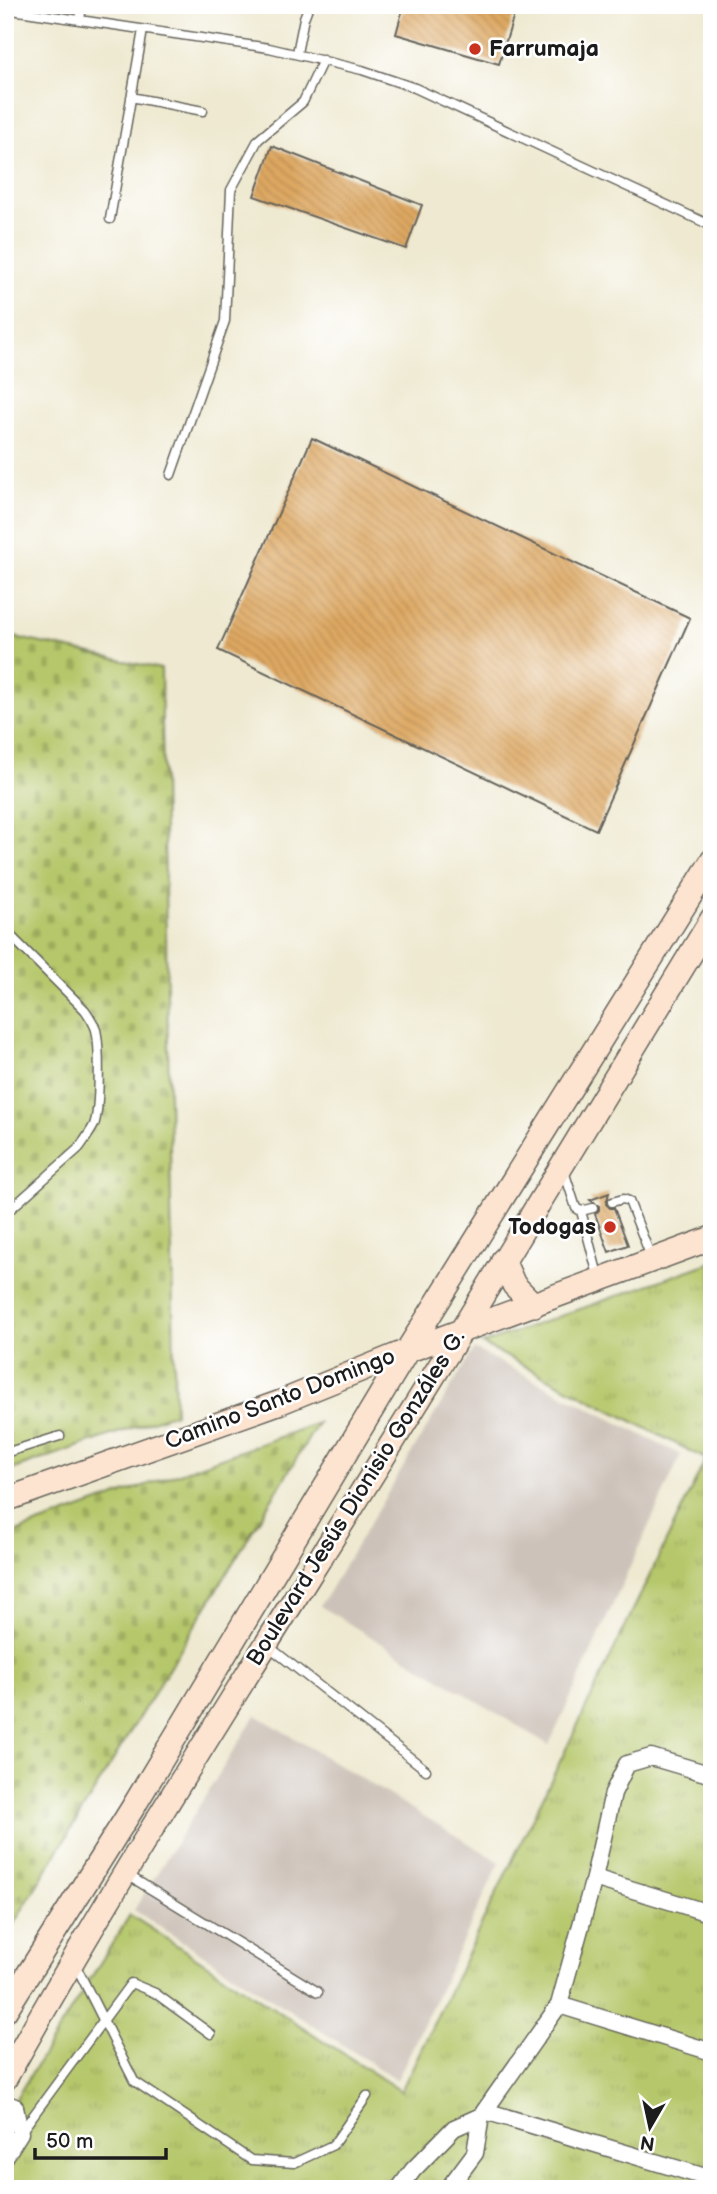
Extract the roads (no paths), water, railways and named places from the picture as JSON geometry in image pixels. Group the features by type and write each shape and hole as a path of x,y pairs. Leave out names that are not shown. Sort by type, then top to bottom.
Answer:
{"main road":[{"name":"Boulevard Jesús Dionisio Gonzáles G.","path":"5,2011 132,1809 407,1351 712,861"},
{"name":"Boulevard Jesús Dionisio Gonzáles G.","path":"5,2079 72,1958 126,1874 265,1643 460,1333 712,919"},
{"name":"Camino Santo Domingo","path":"5,1500 281,1402 407,1351 712,1238"},
{"path":"503,1260 514,1285 534,1305"}],"street":[{"path":"448,2189 475,2153 483,2114 559,2005 594,1878 613,1793 627,1764 651,1757 712,1775"},
{"path":"594,1878 712,1914"},
{"path":"559,2005 712,2052"},
{"path":"5,2103 15,2107 20,2133 5,2157"},
{"path":"399,2189 413,2170 454,2128 483,2114 712,2179"}],"lane":[{"path":"80,20 82,5"},
{"path":"297,53 309,5"},
{"path":"5,9 297,53 415,88 712,226"},
{"path":"110,219 143,30"},
{"path":"171,475 225,321 232,190 258,140 303,102 323,60"},
{"path":"131,97 203,111"},
{"path":"5,930 91,1019 96,1030 98,1072 95,1123 79,1149 5,1214"},
{"path":"562,1164 575,1205 581,1211 599,1280"},
{"path":"612,1202 623,1199 629,1201 652,1260"},
{"path":"581,1211 593,1208"},
{"path":"5,1453 60,1436"},
{"path":"265,1643 426,1770"},
{"path":"126,1874 318,1992"},
{"path":"72,1958 134,2081 251,2160 294,2163 333,2145 367,2096"},
{"path":"20,2133 131,1983 155,1993 211,2034"}],"place":[{"name":"Farrumaja","path":"475,49"},
{"name":"Todogas","path":"610,1227"}]}
